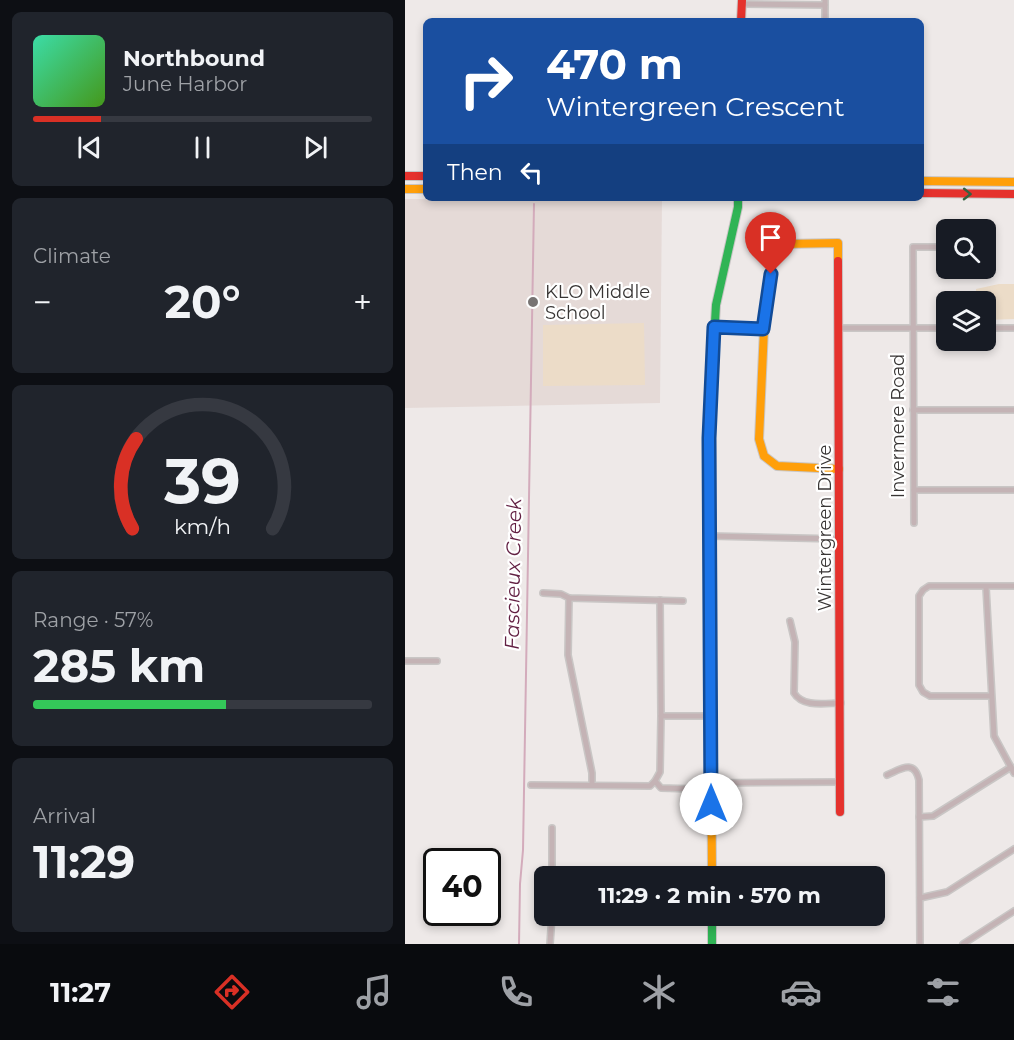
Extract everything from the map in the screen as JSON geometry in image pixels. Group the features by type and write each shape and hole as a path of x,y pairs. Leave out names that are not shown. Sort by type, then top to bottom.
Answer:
{"street":[{"path":"741,18 742,2 825,3"},
{"path":"405,176 423,176"},
{"path":"924,181 1014,182"},
{"path":"405,189 423,189"},
{"path":"924,193 1014,194"},
{"path":"712,866 709,438 716,305 738,201"},
{"name":"Wintergreen Drive","path":"763,329 773,256 783,243 837,243 840,812"},
{"name":"Invermere Road","path":"914,523 913,247 936,248"},
{"path":"714,327 763,329 759,440 764,456 777,466 839,469"},
{"path":"838,328 936,328"},
{"path":"996,328 1014,328"},
{"path":"913,410 1014,410"},
{"path":"914,490 1014,490"},
{"path":"710,536 840,539"},
{"path":"991,696 930,696 923,692 919,685 919,597 929,586 1014,586"},
{"path":"986,587 994,736 1014,773"},
{"path":"543,593 561,594 569,598 683,601"},
{"path":"569,598 568,655 592,773 592,785"},
{"path":"531,784 650,786 655,781 660,772 660,600"},
{"path":"790,621 795,642 794,693 798,699 806,703 841,703"},
{"path":"405,661 437,661"},
{"path":"661,716 711,716"},
{"path":"887,775 906,767 913,768 919,780 920,944"},
{"path":"919,817 933,816 1011,767"},
{"path":"655,781 661,788 695,789"},
{"path":"711,783 840,782"},
{"path":"552,828 552,866"},
{"path":"919,898 947,892 1014,849"},
{"path":"963,944 1014,911"},
{"path":"550,944 551,926"},
{"path":"712,926 712,944"}],"shaded area":[{"name":"KLO Middle School","path":"405,199 423,199 423,201 662,201 660,403 405,408"},
{"path":"999,284 1014,284 1014,319 996,320 996,291 976,291 976,289"},
{"path":"644,323 645,385 543,386 543,325"}],"waterway":[{"name":"Fascieux Creek","path":"519,944 523,850 534,204"}],"traffic: fast":[{"path":"713,356 716,305 738,201"},
{"path":"712,926 712,944"}],"traffic: slow":[{"path":"924,181 1014,182"},
{"path":"405,189 423,189"},
{"path":"838,261 838,243 783,244 773,256 764,329 759,439 764,456 777,466 839,469"},
{"path":"712,866 709,438 713,356"}],"traffic: jam":[{"path":"741,18 742,0"},
{"path":"405,176 423,176"},
{"path":"924,193 1014,194"},
{"path":"838,261 840,812"}],"place":[{"name":"KLO Middle School","path":"533,302"}],"route":[{"path":"711,804 709,438 714,327 763,329 771,274"}]}
